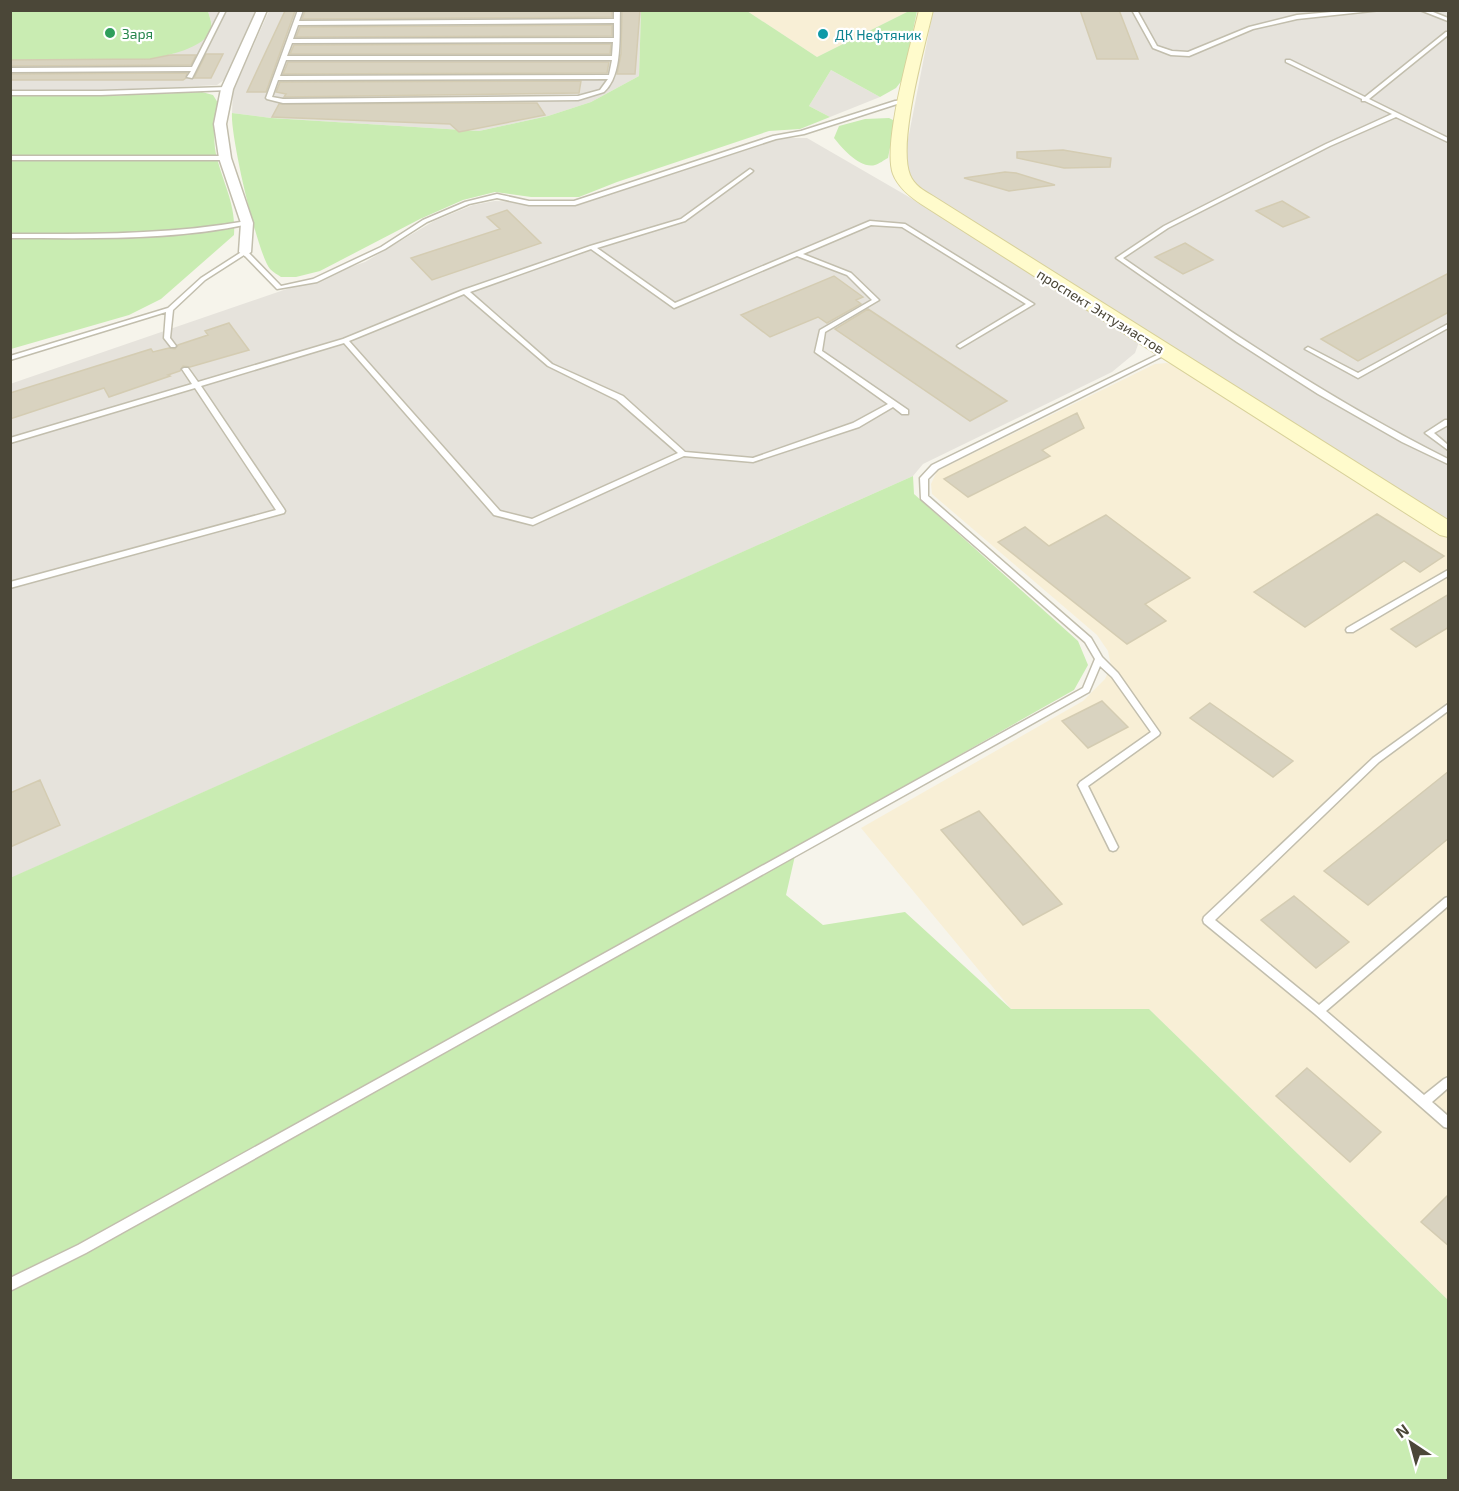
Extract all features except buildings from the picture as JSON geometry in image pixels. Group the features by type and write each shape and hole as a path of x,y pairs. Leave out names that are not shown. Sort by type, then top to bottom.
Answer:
{"street":[{"path":"245,252 247,223 225,158 220,124 227,89 262,10"},
{"name":"проспект Энтузиастов","path":"926,10 906,102 897,160 900,173 908,186 1449,530"}],"lane":[{"path":"190,77 224,10"},
{"path":"301,10 269,98 295,101 578,98 604,91 612,77 617,10"},
{"path":"1134,10 1155,47 1171,53 1190,54 1251,28 1297,16 1379,10"},
{"path":"1422,10 1449,20"},
{"path":"297,23 616,21"},
{"path":"1364,100 1449,33"},
{"path":"290,41 615,40"},
{"path":"284,58 613,58"},
{"path":"1288,61 1449,140"},
{"path":"10,70 193,69"},
{"path":"277,78 612,77"},
{"path":"10,93 227,89"},
{"path":"10,358 170,309 203,279 245,252 279,288 315,281 383,248 425,221 467,202 497,196 529,203 575,203 775,137 802,133 897,102 906,102"},
{"path":"1395,115 1328,145 1166,227 1119,258 1232,337 1391,435 1449,462"},
{"path":"10,158 225,158"},
{"path":"10,441 345,340 465,291 592,247 683,220 750,171"},
{"path":"10,236 123,236 208,231 247,223"},
{"path":"592,247 674,306 870,223 903,225 1031,304 960,346"},
{"path":"797,254 849,274 876,300 822,331 818,352 905,412"},
{"path":"465,291 550,365 620,398 683,454"},
{"path":"170,309 167,338 173,346"},
{"path":"1308,349 1358,376 1449,326"},
{"path":"345,340 497,513 533,522 683,454 753,460 856,425 893,404"},
{"path":"1113,847 1083,784 1156,733 1115,675 1099,659 1088,640 924,497 924,478 935,467 1167,352"},
{"path":"10,585 281,511 186,369"},
{"path":"1449,422 1428,433 1449,448"},
{"path":"1350,630 1449,573"},
{"path":"10,1285 82,1249 1086,690 1099,659"},
{"path":"1449,707 1376,760 1208,920 1449,1123"},
{"path":"1318,1011 1449,902"},
{"path":"1424,1102 1449,1082"}],"shaded area":[{"path":"208,11 256,11 224,80 217,85 103,91 11,90 10,61 150,59 170,55 201,41 212,25"},
{"path":"269,11 641,11 639,76 591,102 548,116 479,131 271,118 232,113 233,91"},
{"name":"ДК Нефтяник","path":"747,11 909,11 817,57"},
{"path":"933,11 1448,11 1448,525 938,202 914,184 906,172 904,160"},
{"path":"831,70 880,97 830,117 809,106"},
{"path":"783,138 807,138 909,197 1139,342 1135,353 1112,372 923,464 913,476 11,878 10,384 365,262 434,221 473,205 495,201 581,204"},
{"path":"1155,364 1176,365 1448,539 1448,1300 1149,1009 1011,1009 861,828 1083,701 1105,679 1111,666 1108,651 1097,635 932,494 931,484 937,471"}],"green space":[{"name":"Заря","path":"10,11 208,11 211,30 201,42 193,46 150,59 11,60"},
{"path":"641,11 747,11 817,57 909,11 917,11 903,79 896,88 880,97 831,70 809,106 830,117 800,129 769,131 579,197 531,197 495,192 463,200 420,219 320,271 296,277 281,277 270,269 258,241 245,193 235,144 232,113 271,118 479,131 548,116 591,102 639,76"},
{"path":"202,92 213,95 218,103 215,144 231,204 234,235 161,299 129,315 11,349 11,95 104,96"},
{"path":"889,118 895,121 888,158 877,164 869,165 858,161 834,138 839,126 865,119"},
{"path":"913,476 914,494 1078,641 1088,665 1074,690 797,847 786,895 823,925 905,912 1011,1009 1149,1009 1448,1300 1448,1480 11,1480 10,878"}],"place":[{"name":"Заря","path":"110,33"},
{"name":"ДК Нефтяник","path":"823,34"}]}
